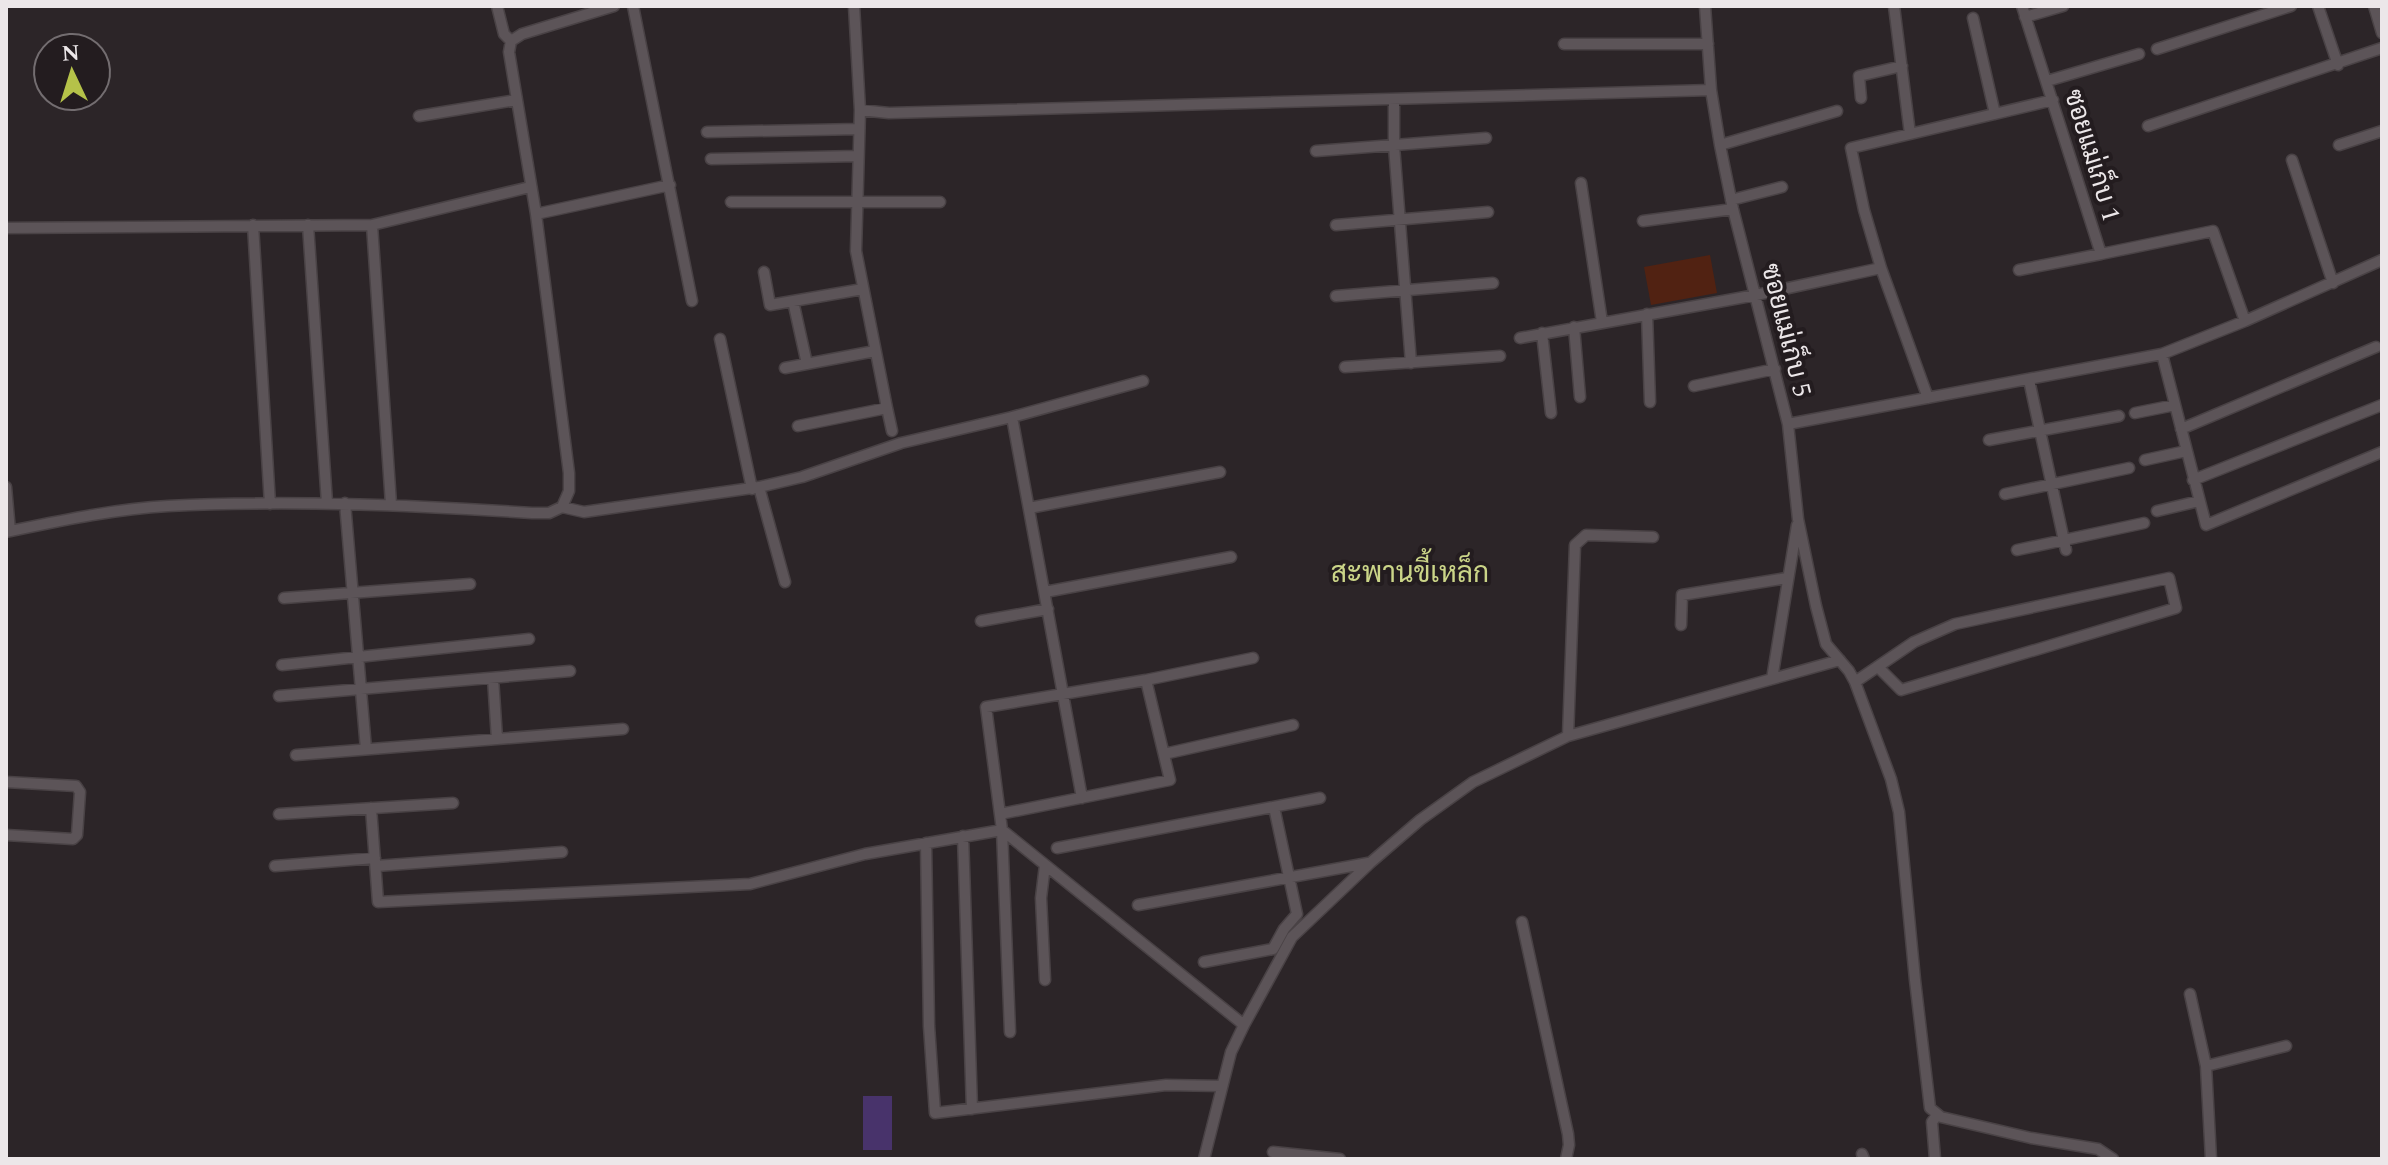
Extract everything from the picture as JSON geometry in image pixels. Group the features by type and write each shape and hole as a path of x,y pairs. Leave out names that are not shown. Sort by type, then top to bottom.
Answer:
{"street":[{"path":"497,6 504,34 511,41"},
{"path":"562,507 569,491 569,473 536,214 509,52 511,41 570,12 614,6"},
{"path":"633,6 692,301"},
{"path":"854,6 860,110 856,251 892,431"},
{"name":"ซอยแม่เก็บ 5","path":"1705,6 1711,90 1720,145 1788,424 1798,519 1826,644 1855,682 1891,779 1899,812 1927,1091 1930,1108 1937,1115"},
{"path":"1894,6 1910,134"},
{"path":"2023,11 2063,6"},
{"path":"2157,49 2291,6"},
{"path":"2318,6 2338,65"},
{"path":"2374,6 2382,33"},
{"name":"ซอยแม่เก็บ 1","path":"2023,11 2101,254 2213,231 2245,321"},
{"path":"1973,18 1995,114"},
{"path":"1564,44 1708,44"},
{"path":"2148,126 2382,48"},
{"path":"2047,81 2139,54"},
{"path":"1861,98 1859,76 1902,66"},
{"path":"860,110 889,113 1711,90"},
{"path":"419,116 516,100"},
{"path":"1394,100 1394,146 1411,363"},
{"path":"1928,398 1881,268 1864,210 1851,148 2053,100"},
{"path":"1720,145 1837,111"},
{"path":"707,132 858,129"},
{"path":"2339,145 2382,131"},
{"path":"1316,151 1486,138"},
{"path":"711,159 858,156"},
{"path":"2292,160 2333,283"},
{"path":"1581,183 1602,322"},
{"path":"536,214 670,185"},
{"path":"6,228 372,225 530,187"},
{"path":"1643,221 1732,204 1782,187"},
{"path":"731,202 940,202"},
{"path":"1336,225 1488,212"},
{"path":"253,225 270,504"},
{"path":"308,225 327,503"},
{"path":"372,225 391,504"},
{"path":"2019,270 2101,254"},
{"path":"1788,424 2162,354 2380,261 2382,274"},
{"path":"1520,338 1756,295 1881,268"},
{"path":"764,272 770,305 863,289"},
{"path":"1336,296 1493,283"},
{"path":"793,301 807,364"},
{"path":"1647,314 1650,402"},
{"path":"1574,327 1580,397"},
{"path":"1542,333 1551,413"},
{"path":"720,339 755,488 785,582"},
{"path":"2181,429 2376,347"},
{"path":"785,368 875,351"},
{"path":"2162,354 2206,525 2382,452"},
{"path":"1345,367 1500,356"},
{"path":"1694,386 1775,369"},
{"path":"2029,380 2065,545"},
{"path":"6,487 8,532 165,506 345,503 532,513 549,513 562,507 584,512 755,488 802,477 901,443 1143,381"},
{"path":"2135,413 2175,405"},
{"path":"2193,480 2382,405"},
{"path":"798,426 887,408"},
{"path":"1989,440 2119,416"},
{"path":"1012,417 1082,798"},
{"path":"2145,460 2186,451"},
{"path":"2005,494 2129,468"},
{"path":"1029,508 1220,472"},
{"path":"2157,511 2199,501"},
{"path":"345,503 366,749"},
{"path":"1772,679 1798,519"},
{"path":"2017,550 2065,545 2144,523"},
{"path":"1568,736 1575,545 1586,535 1653,537"},
{"path":"1045,592 1231,557"},
{"path":"1681,625 1682,595 1787,578"},
{"path":"1855,682 1914,642 1955,624 2169,578 2176,608 1901,690 1878,667"},
{"path":"284,598 470,584"},
{"path":"981,621 1048,609"},
{"path":"282,665 529,639"},
{"path":"1010,1032 1002,830 986,707 1253,658"},
{"path":"1204,1159 1231,1052 1292,937 1420,820 1473,782 1568,736 1840,660"},
{"path":"279,696 570,671"},
{"path":"493,678 497,739"},
{"path":"1000,814 1170,780 1146,680"},
{"path":"1164,754 1293,725"},
{"path":"296,755 623,729"},
{"path":"6,782 76,786 80,792 77,835 73,839 6,835"},
{"path":"1057,848 1320,798"},
{"path":"279,814 453,803"},
{"path":"1204,962 1273,949 1297,914 1274,807"},
{"path":"371,808 378,902 750,884 865,854 1002,830 1244,1025"},
{"path":"963,836 972,1109"},
{"path":"926,843 929,1026 934,1111 938,1114 1166,1085 1222,1086"},
{"path":"275,866 562,852"},
{"path":"1138,905 1370,863"},
{"path":"1045,865 1041,898 1045,980"},
{"path":"1522,922 1568,1134 1566,1159"},
{"path":"2190,994 2206,1066 2211,1159"},
{"path":"2206,1066 2286,1046"},
{"path":"1935,1159 1932,1122 1937,1115 2031,1138 2098,1149 2113,1159"},
{"path":"1273,1152 1340,1159"}],"shaded area":[{"path":"1710,255 1717,293 1651,305 1644,267"},
{"path":"863,1096 892,1096 892,1150 863,1150"}],"district":[{"name":"สะพานขี้เหล็ก","path":"1410,572"}]}
